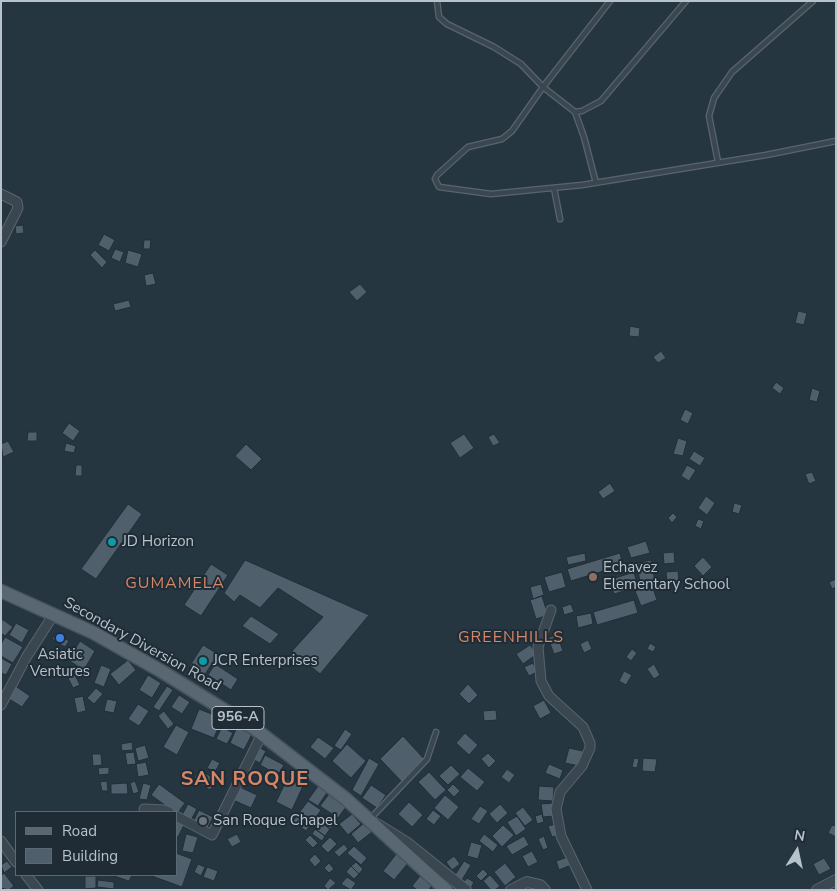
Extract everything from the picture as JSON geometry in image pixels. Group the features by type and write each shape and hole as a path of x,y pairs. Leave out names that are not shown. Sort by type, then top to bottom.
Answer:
{"main road":[{"name":"Secondary Diversion Road","path":"1,591 54,614 161,670 262,734 372,821 446,890"}],"street":[{"path":"1,194 17,202 18,208 1,242"},
{"path":"551,610 538,647 541,682 549,696 583,727 590,743 590,748 582,766 560,792 556,809 561,836 588,890"},
{"path":"1,705 27,656 54,614"},
{"path":"178,817 212,835 262,734"},
{"path":"144,808 166,811"},
{"path":"372,821 399,837 466,890"},
{"path":"1,841 15,861"},
{"path":"27,876 38,890"},
{"path":"816,890 836,880"},
{"path":"511,890 527,882 540,885 545,890"}],"lane":[{"path":"437,1 440,17 447,24 494,47 521,64 543,87 575,112 584,136 596,183"},
{"path":"610,1 543,87 508,136 468,147 440,170 435,179 439,187 491,194 554,188 596,183 836,141"},
{"path":"575,112 582,112 601,101 686,1"},
{"path":"718,162 709,116 714,98 732,72 813,1"},
{"path":"554,188 560,219"},
{"path":"372,821 426,759 436,732"}],"building":[{"path":"23,225 24,233 16,234 15,226"},
{"path":"104,234 115,240 109,251 98,245"},
{"path":"144,240 151,240 150,249 143,249"},
{"path":"115,249 124,252 120,262 111,258"},
{"path":"95,250 107,262 102,268 90,255"},
{"path":"128,250 142,254 138,267 125,263"},
{"path":"153,273 156,284 146,286 144,275"},
{"path":"360,284 367,292 357,301 349,292"},
{"path":"129,300 131,307 115,311 113,304"},
{"path":"798,311 807,313 804,325 795,323"},
{"path":"630,326 640,328 639,337 629,336"},
{"path":"661,351 666,358 658,363 653,357"},
{"path":"776,382 784,388 780,394 772,388"},
{"path":"812,388 820,391 817,402 809,400"},
{"path":"685,409 693,413 688,424 680,420"},
{"path":"69,423 80,431 73,441 62,433"},
{"path":"28,432 37,432 37,441 27,441"},
{"path":"464,434 474,448 460,458 450,443"},
{"path":"494,434 500,443 493,446 488,437"},
{"path":"678,438 687,441 683,456 673,454"},
{"path":"8,441 14,452 3,457 1,444"},
{"path":"66,443 76,446 74,453 64,451"},
{"path":"246,444 262,459 251,470 235,456"},
{"path":"694,451 705,458 700,466 689,459"},
{"path":"76,465 82,465 82,476 75,476"},
{"path":"687,465 696,470 689,481 681,476"},
{"path":"812,472 816,481 809,484 805,474"},
{"path":"610,483 615,491 603,499 598,492"},
{"path":"706,496 715,503 707,515 698,508"},
{"path":"734,503 742,505 739,514 732,512"},
{"name":"JD Horizon","path":"128,504 142,514 96,579 81,569"},
{"path":"673,513 677,517 672,523 668,518"},
{"path":"698,519 704,521 701,529 695,526"},
{"path":"646,541 650,553 631,558 627,547"},
{"path":"674,552 675,563 664,564 663,553"},
{"path":"585,553 586,561 568,565 566,557"},
{"path":"620,553 623,565 571,581 567,569"},
{"path":"703,557 712,567 703,576 694,566"},
{"path":"245,560 369,615 320,674 292,651 323,617 278,588 260,608 240,595 234,602 224,593"},
{"path":"651,560 655,581 640,583 637,563"},
{"path":"211,564 228,575 201,616 184,605"},
{"path":"678,571 679,581 667,582 666,572"},
{"path":"562,572 566,587 549,592 544,577"},
{"path":"634,572 638,587 614,594 609,580"},
{"path":"836,579 836,587 832,589 829,582"},
{"path":"541,584 544,595 533,599 530,587"},
{"path":"652,585 657,600 641,606 635,591"},
{"path":"542,596 548,615 536,619 530,600"},
{"path":"634,600 638,613 597,625 593,612"},
{"path":"571,604 574,612 564,615 562,607"},
{"path":"591,613 593,624 578,628 576,616"},
{"path":"251,616 279,634 270,644 242,626"},
{"path":"2,619 13,627 5,636 1,633"},
{"path":"16,623 29,630 22,643 9,635"},
{"path":"56,633 69,641 65,647 52,639"},
{"path":"557,634 563,651 554,654 548,638"},
{"path":"5,637 23,647 13,663 1,656 1,644"},
{"path":"588,640 592,649 584,653 580,644"},
{"path":"80,641 95,651 84,670 68,660"},
{"path":"650,643 656,647 653,652 647,649"},
{"name":"JCR Enterprises","path":"203,645 218,654 204,676 189,667"},
{"path":"530,645 537,654 523,664 516,654"},
{"path":"632,649 637,653 631,661 626,657"},
{"path":"1,658 12,664 6,675 1,673"},
{"path":"128,660 136,670 119,685 110,674"},
{"path":"533,663 537,672 529,676 524,667"},
{"path":"215,664 238,679 231,690 208,675"},
{"path":"654,664 660,675 654,679 647,669"},
{"path":"101,665 111,669 104,687 94,683"},
{"path":"624,671 632,675 626,685 619,681"},
{"path":"75,675 80,685 73,688 68,678"},
{"path":"148,675 161,683 152,698 139,690"},
{"path":"468,684 478,695 469,704 459,694"},
{"path":"14,685 30,696 22,707 6,697"},
{"path":"167,686 173,690 159,711 153,707"},
{"path":"96,688 103,694 94,704 87,698"},
{"path":"179,695 190,702 182,714 171,707"},
{"path":"83,696 86,711 77,713 74,698"},
{"path":"107,699 117,701 114,713 104,711"},
{"path":"544,700 551,713 540,719 533,706"},
{"path":"138,704 149,711 139,726 128,719"},
{"path":"199,709 222,718 214,738 191,729"},
{"path":"496,710 497,720 484,721 483,711"},
{"path":"164,711 174,724 168,729 158,716"},
{"path":"176,725 189,732 177,755 163,747"},
{"path":"222,727 233,733 227,744 216,739"},
{"path":"237,727 252,734 244,750 230,743"},
{"path":"345,729 352,734 341,750 334,746"},
{"path":"465,733 478,745 469,755 456,743"},
{"path":"403,736 425,760 402,782 380,759"},
{"path":"318,737 334,748 325,759 310,747"},
{"path":"132,742 133,750 122,751 121,744"},
{"path":"347,744 366,761 351,778 332,761"},
{"path":"145,745 149,758 138,761 135,748"},
{"path":"260,748 266,751 260,763 254,760"},
{"path":"569,748 583,751 579,766 565,763"},
{"path":"134,752 136,764 127,765 125,753"},
{"path":"488,753 496,761 489,768 481,759"},
{"path":"92,754 101,754 102,765 93,766"},
{"path":"265,755 284,765 278,775 260,765"},
{"path":"369,758 379,764 361,796 352,790"},
{"path":"634,758 639,759 637,768 632,767"},
{"path":"643,758 657,759 655,772 642,771"},
{"path":"212,759 220,763 215,772 207,768"},
{"path":"146,762 149,775 138,777 136,764"},
{"path":"549,764 563,770 560,779 545,773"},
{"path":"451,765 460,774 448,785 439,776"},
{"path":"109,767 109,774 99,775 98,768"},
{"path":"468,768 485,782 477,791 460,777"},
{"path":"200,769 217,781 210,790 194,778"},
{"path":"507,769 515,775 509,783 501,777"},
{"path":"429,772 446,790 435,800 418,782"},
{"path":"287,779 303,786 292,810 276,802"},
{"path":"107,781 108,791 102,791 100,782"},
{"path":"135,781 139,792 133,794 130,783"},
{"path":"321,782 330,788 318,806 308,800"},
{"path":"127,783 128,794 111,794 111,784"},
{"path":"143,783 151,785 147,800 139,799"},
{"path":"159,784 185,803 178,813 151,795"},
{"path":"453,784 460,791 454,797 447,790"},
{"path":"371,785 386,795 377,808 362,798"},
{"path":"539,786 554,787 553,801 538,800"},
{"path":"240,787 257,795 251,808 233,800"},
{"path":"329,794 346,807 338,818 320,806"},
{"path":"445,795 459,807 448,820 434,808"},
{"path":"308,801 321,810 306,831 293,821"},
{"path":"409,802 423,815 412,827 398,814"},
{"path":"554,803 555,816 543,817 541,804"},
{"path":"188,804 197,809 191,820 182,815"},
{"path":"500,804 508,813 497,823 489,814"},
{"path":"480,806 488,811 479,824 471,819"},
{"path":"523,807 533,820 525,826 515,813"},
{"path":"199,810 213,817 207,829 193,822"},
{"path":"433,810 441,816 434,825 426,819"},
{"path":"352,814 361,824 348,835 339,824"},
{"path":"542,814 544,822 537,824 535,816"},
{"path":"325,816 335,823 330,829 321,822"},
{"path":"517,816 526,829 516,836 507,822"},
{"path":"178,822 184,825 178,837"},
{"path":"321,822 330,829 325,836 315,829"},
{"path":"364,823 372,832 358,843 351,834"},
{"path":"556,824 560,835 552,837 548,826"},
{"path":"503,825 514,835 502,847 492,836"},
{"path":"832,825 836,826 836,837 828,833"},
{"path":"315,829 325,836 322,841 312,834"},
{"path":"186,834 198,837 193,853 182,851"},
{"path":"237,834 241,842 232,847 227,839"},
{"path":"484,834 498,845 493,852 479,841"},
{"path":"310,835 318,843 313,848 305,840"},
{"path":"524,836 529,845 512,855 506,846"},
{"path":"544,836 548,848 543,850 538,839"},
{"path":"330,837 337,844 328,853 321,846"},
{"path":"471,842 482,845 478,859 467,856"},
{"path":"344,844 348,849 339,857 334,852"},
{"path":"354,846 367,858 361,865 347,853"},
{"path":"532,851 538,862 528,867 522,856"},
{"path":"397,853 409,862 394,880 383,871"},
{"path":"178,854 192,859 182,887 152,876 178,876"},
{"path":"315,854 321,861 315,867 309,860"},
{"path":"454,856 460,864 452,870 446,862"},
{"path":"568,857 571,865 559,870 556,861"},
{"path":"824,858 831,869 819,875 813,864"},
{"path":"7,861 12,867 4,873 1,865"},
{"path":"464,861 471,865 462,880 455,875"},
{"path":"356,862 363,869 359,874 351,866"},
{"path":"329,863 334,869 329,873 324,868"},
{"path":"505,863 516,877 505,886 494,872"},
{"path":"198,864 205,867 201,876 194,872"},
{"path":"351,866 359,874 354,879 346,872"},
{"path":"207,867 218,871 214,881 203,877"},
{"path":"483,869 488,874 481,881 476,876"},
{"path":"4,873 14,886 9,890 1,888 1,876"},
{"path":"490,875 500,886 495,890 491,890 483,881"},
{"path":"85,876 96,876 96,888 85,889"},
{"path":"114,876 132,876 129,881"},
{"path":"420,876 432,885 429,890 417,890 412,886"},
{"path":"347,877 356,883 351,890 341,884"},
{"path":"330,878 336,883 328,890 324,886"},
{"path":"467,878 474,882 471,888 463,883"},
{"path":"98,880 114,882 114,889 97,887"}],"place":[{"name":"JD Horizon","path":"112,542"},
{"name":"Echavez Elementary School","path":"593,577"},
{"name":"Asiatic Ventures","path":"60,638"},
{"name":"JCR Enterprises","path":"203,661"},
{"name":"San Roque Chapel","path":"203,821"}],"district":[{"name":"GUMAMELA","path":"175,584"},
{"name":"GREENHILLS","path":"511,638"},
{"name":"SAN ROQUE","path":"245,780"}]}
